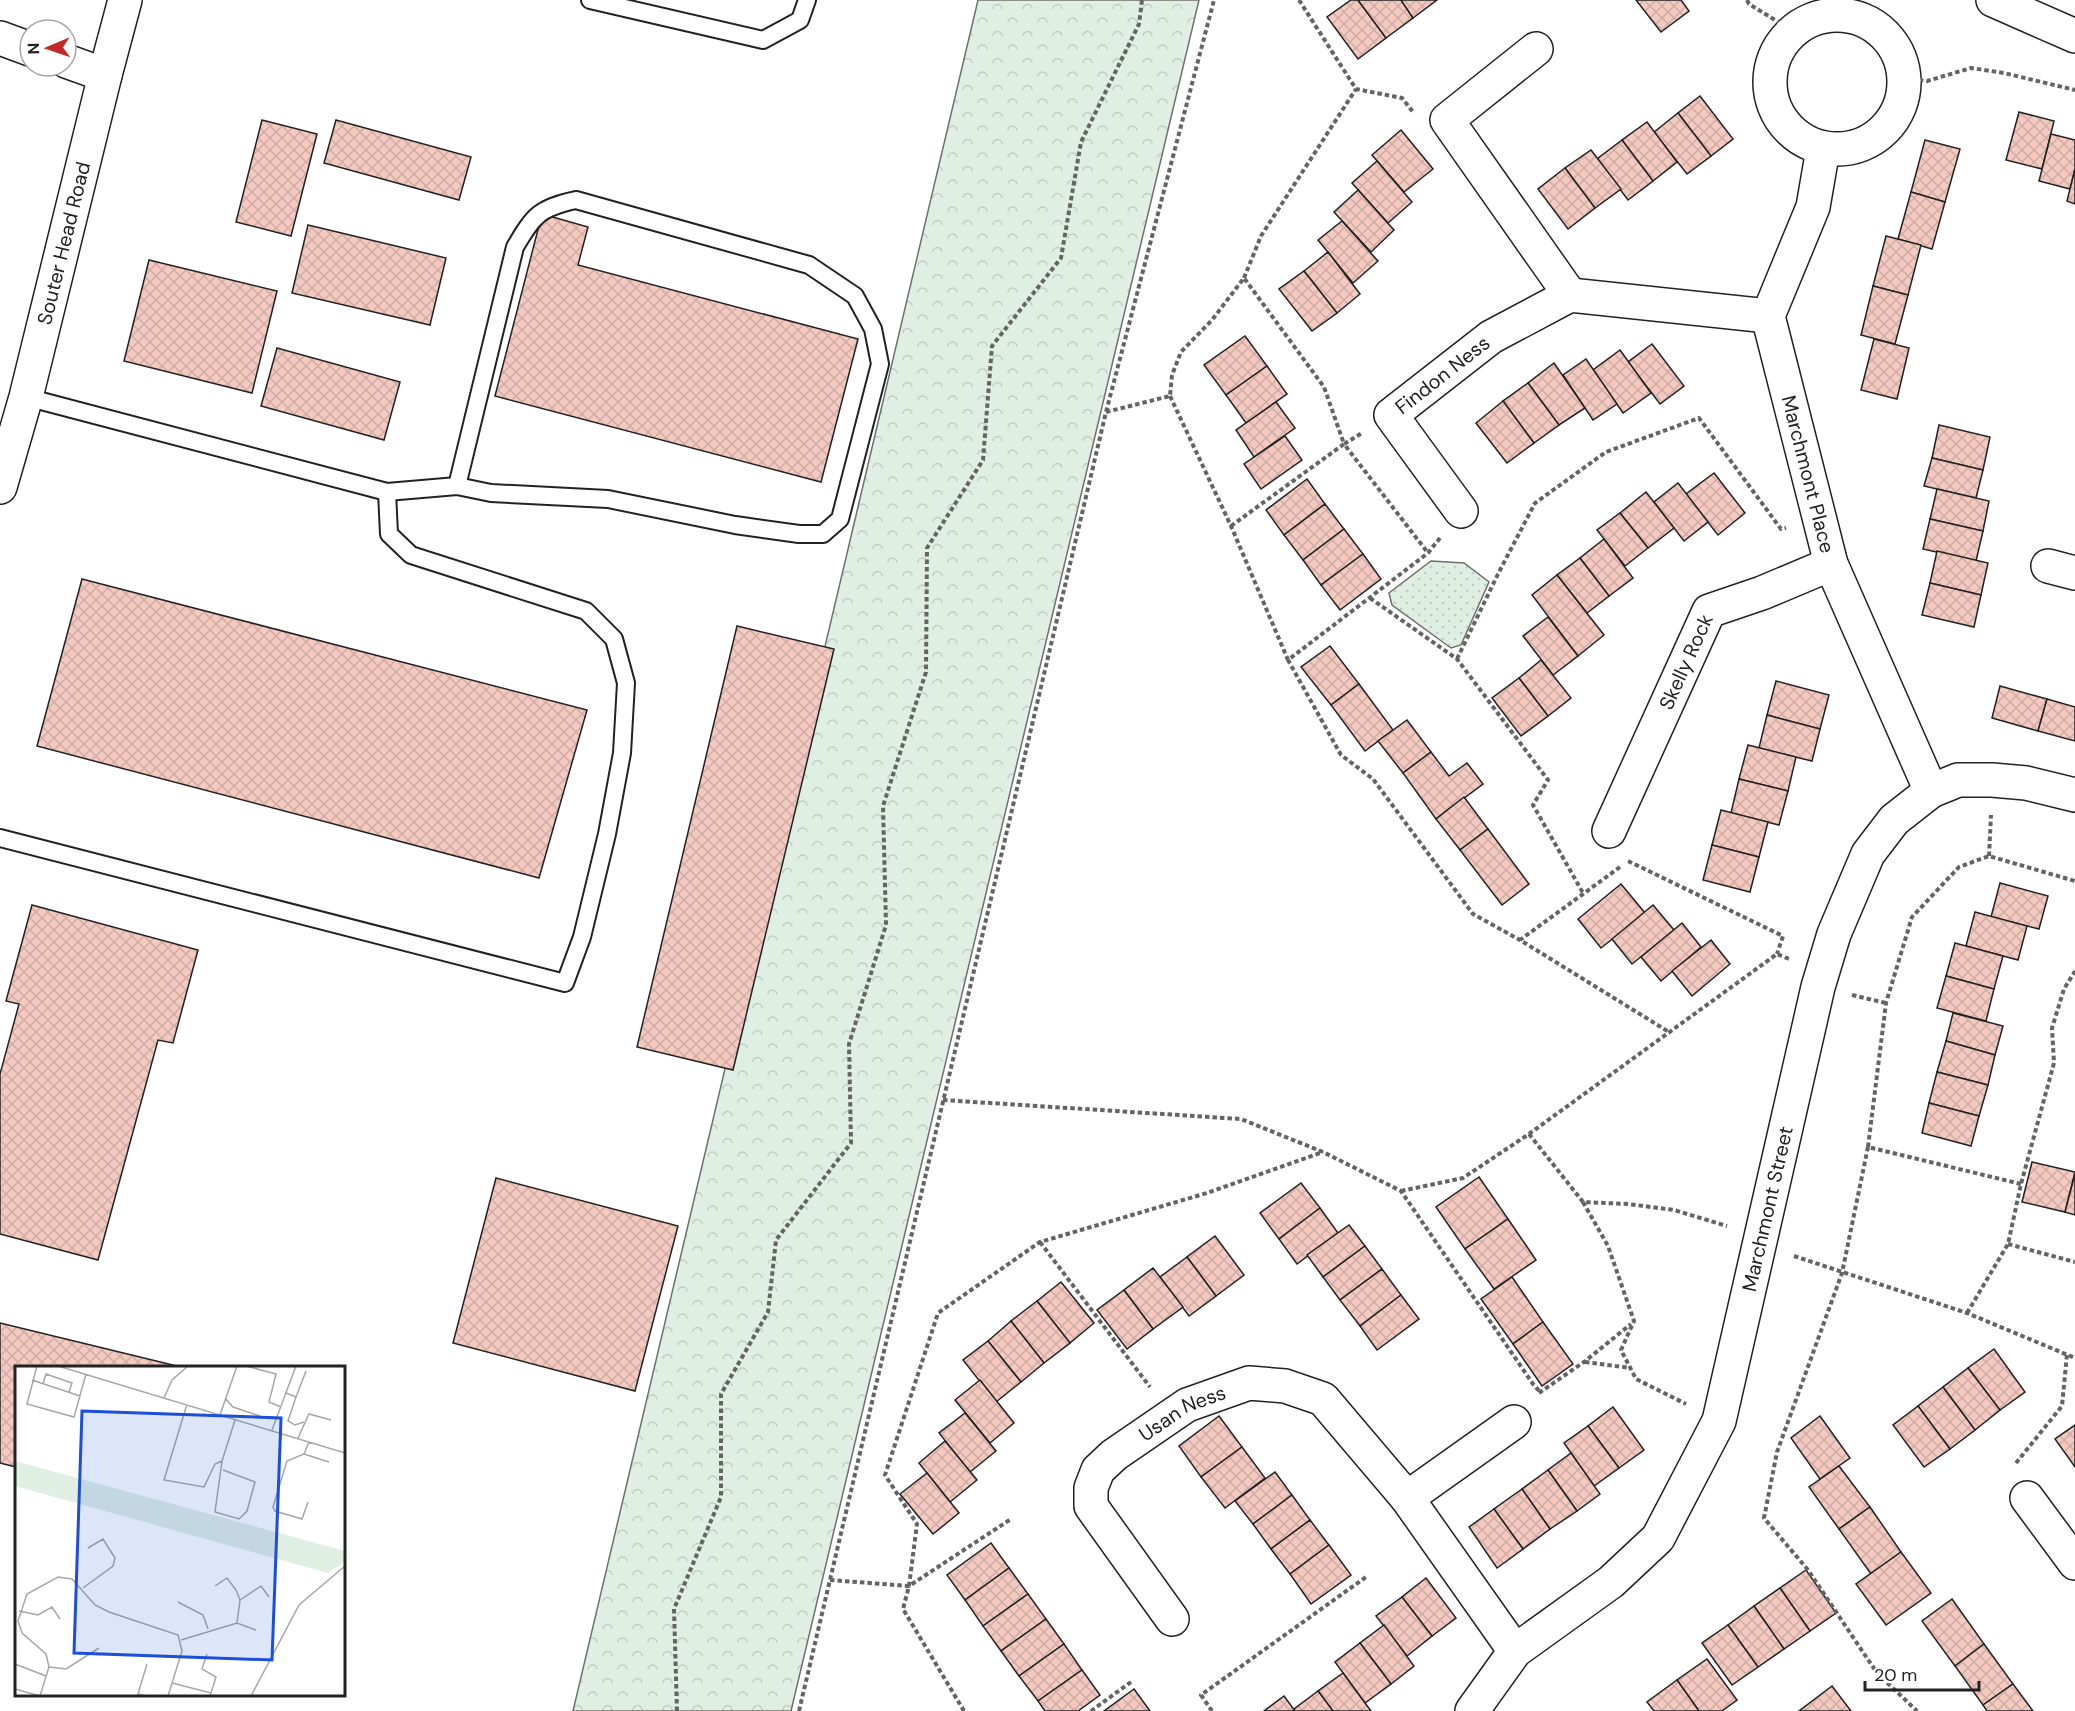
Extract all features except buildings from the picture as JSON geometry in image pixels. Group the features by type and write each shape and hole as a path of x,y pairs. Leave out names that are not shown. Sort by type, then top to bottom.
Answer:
{"street":[{"name":"Souter Head Road","path":"0,487 26,397 125,0"},
{"path":"1993,0 2075,36"},
{"path":"1838,15 1863,20 1884,33 1898,54 1904,78 1901,103 1890,125 1871,141 1848,149 1823,149 1800,139 1788,128 1782,122 1771,99 1770,75 1777,51 1793,31 1814,19 1838,15"},
{"path":"0,38 18,45"},
{"path":"1536,49 1447,120 1570,295 1768,316 1813,207 1823,149"},
{"path":"78,65 105,75"},
{"name":"Findon Ness","path":"1461,511 1391,415 1491,337 1570,295"},
{"name":"Marchmont Place","path":"1768,316 1831,564 1931,792"},
{"name":"Skelly Rock","path":"1609,831 1709,611 1762,593 1831,564"},
{"name":"Marchmont Street","path":"1472,1711 1515,1651 1611,1582 1658,1538 1719,1421 1822,974 1834,934 1868,854 1894,820 1931,792 1958,780 2026,783 2075,795"},
{"name":"Usan Ness","path":"1172,1619 1091,1506 1091,1488 1098,1470 1114,1455 1187,1406 1249,1383 1286,1386 1323,1399 1407,1498 1515,1651"},
{"path":"1407,1498 1514,1422"},
{"path":"2027,1498 2075,1563"}],"lane":[{"path":"590,0 763,40 800,20 807,0"},
{"path":"26,397 387,492 457,486 491,493 608,499 735,525 799,534 823,534 840,519 880,364 873,328 855,296 809,265 576,200 551,206 529,223 515,247 457,486"},
{"path":"0,838 565,983 582,937 607,834 622,753 626,683 614,639 586,611 411,555 389,534 387,492"}],"path":[{"path":"677,1711 674,1609 721,1497 721,1394 768,1312 776,1240 851,1143 849,1044 886,925 883,806 926,672 927,548 983,460 992,346 1061,258 1081,142 1139,24 1142,0"},
{"path":"799,1711 1106,412 1214,0"},
{"path":"1299,0 1356,89 1402,98 1429,133 1447,120"},
{"path":"1747,0 1749,4 1793,31"},
{"path":"1904,78 1927,81 1971,68 2004,73 2075,90"},
{"path":"1356,89 1261,236 1244,278 1212,320 1181,352 1172,375 1170,396 1231,526 1288,660 1341,755 1373,779 1473,915 1520,940 1669,1032"},
{"path":"1244,278 1324,387 1344,444 1428,553"},
{"path":"1106,412 1170,396"},
{"path":"1231,526 1344,444 1391,415"},
{"path":"1457,659 1535,503 1606,452 1699,418 1781,529 1820,520"},
{"path":"1288,660 1428,553 1461,511"},
{"path":"1371,598 1457,659 1548,780 1533,805 1583,893"},
{"path":"1917,1711 1877,1673 1809,1570 1764,1518 1777,1452 1842,1272 1868,1147 1886,1003 1911,917 1959,867 1989,856 2075,881"},
{"path":"1401,1191 1463,1178 1529,1134 1777,954 1783,936 1628,861 1520,940"},
{"path":"1777,954 1822,974"},
{"path":"1967,1312 2008,1244 2021,1184 2054,1063 2052,1028 2064,989 2075,971"},
{"path":"944,1100 1241,1119 1323,1152 1401,1191 1540,1392"},
{"path":"1529,1134 1583,1202 1608,1246 1634,1322 1621,1350 1636,1379 1719,1421"},
{"path":"1868,1147 2021,1184"},
{"path":"964,1711 903,1609 909,1586 917,1524 885,1475 938,1313 1040,1242 1207,1193 1323,1152"},
{"path":"1583,1202 1628,1204 1674,1210 1728,1227 1759,1244 1967,1312 2075,1358"},
{"path":"1040,1242 1171,1416"},
{"path":"2008,1244 2075,1262"},
{"path":"1514,1422 1523,1403 1584,1362 1634,1322"},
{"path":"2027,1498 2015,1465 2062,1406 2067,1354"},
{"path":"1584,1362 1631,1368"},
{"path":"830,1580 909,1586 1011,1519"},
{"path":"1212,1711 1201,1695 1366,1577"},
{"path":"1091,1711 1131,1682"}],"green space":[{"path":"978,0 1199,0 791,1711 573,1711"},
{"path":"1431,561 1464,563 1489,582 1461,645 1451,648 1392,605 1389,593"}]}
